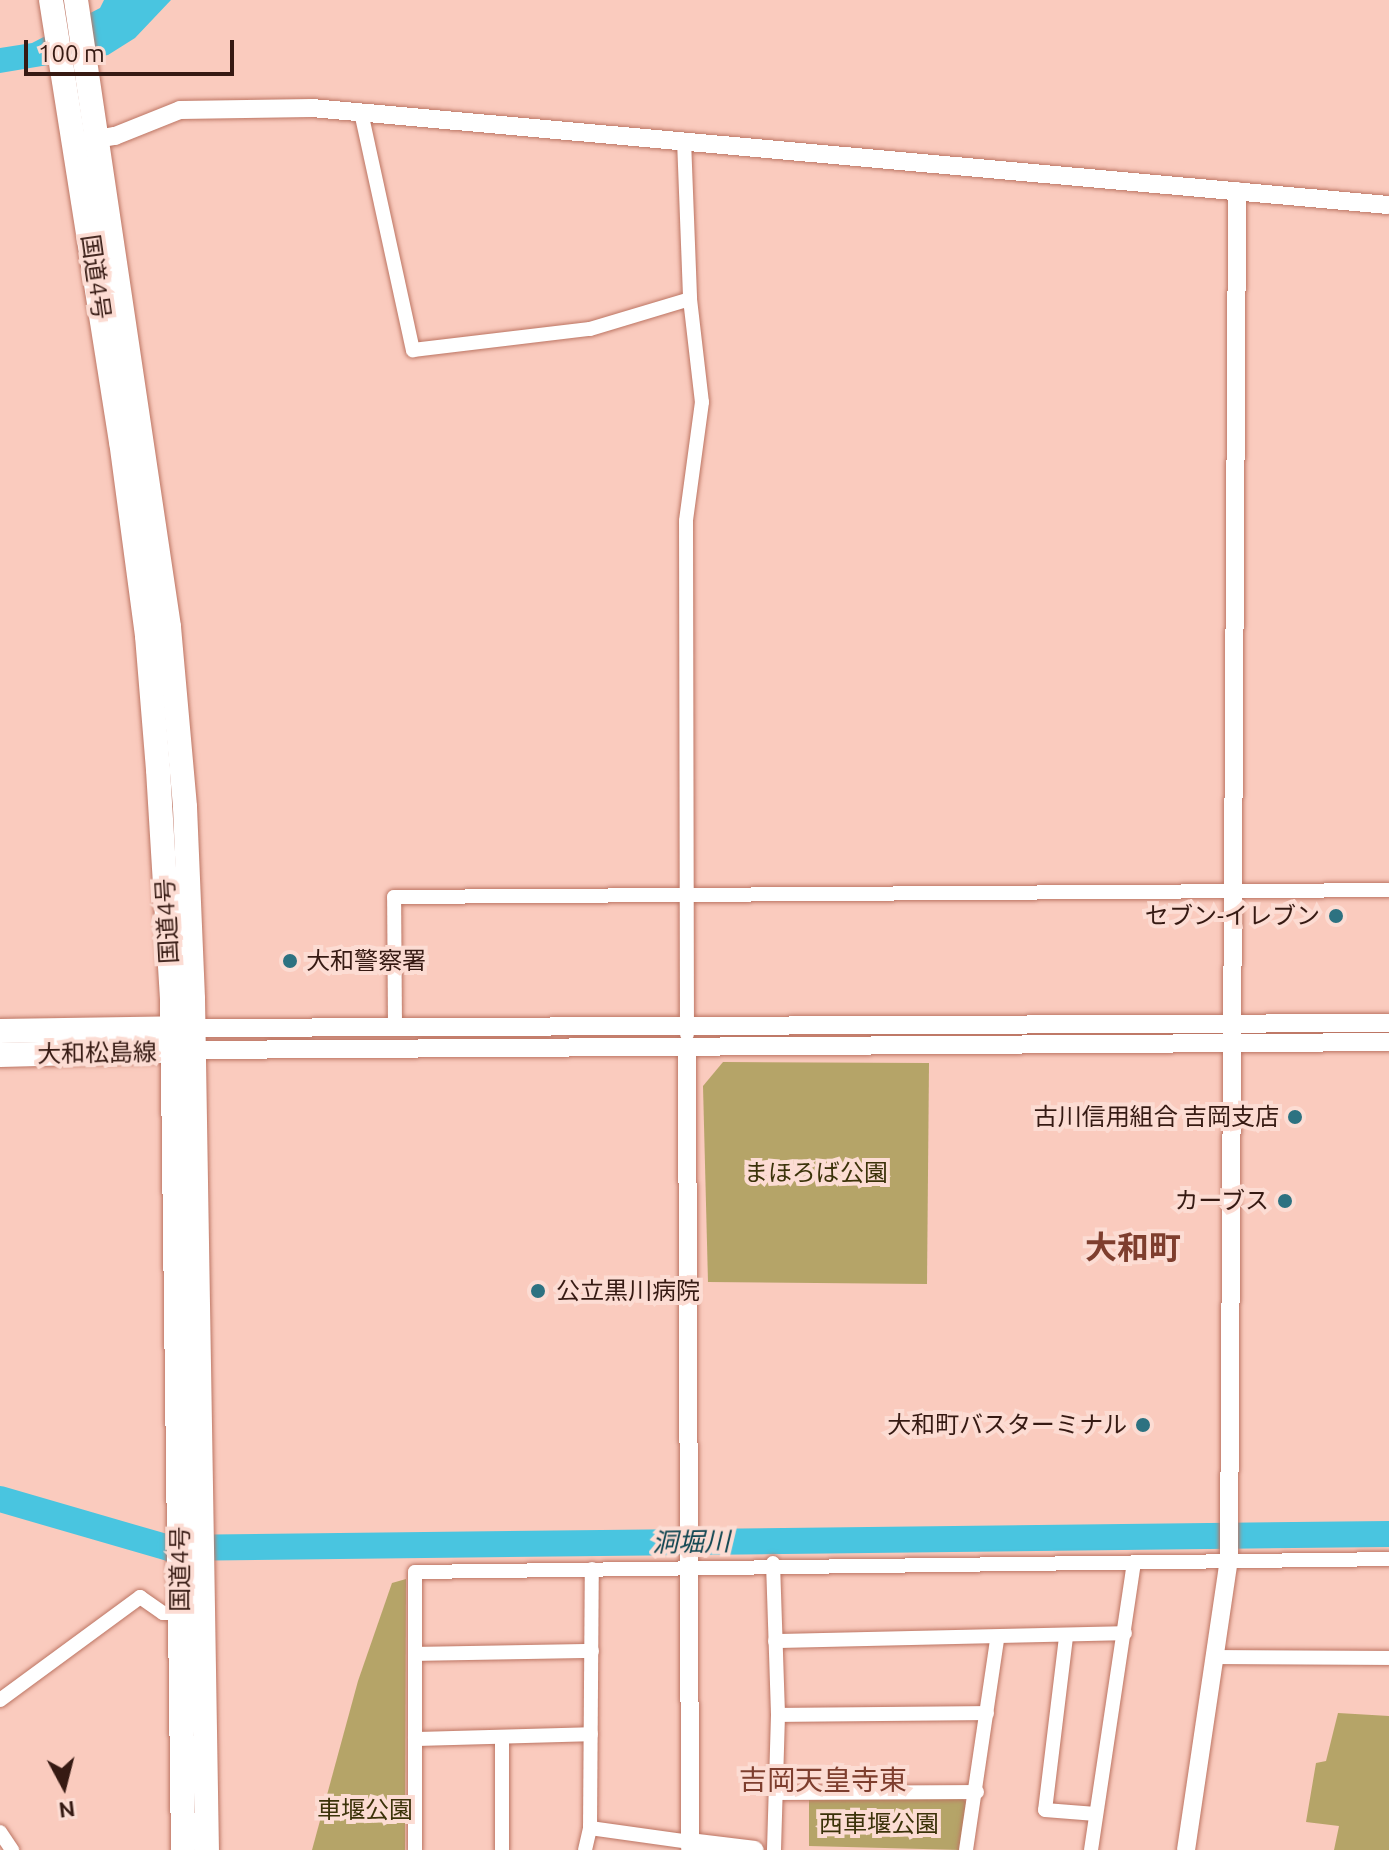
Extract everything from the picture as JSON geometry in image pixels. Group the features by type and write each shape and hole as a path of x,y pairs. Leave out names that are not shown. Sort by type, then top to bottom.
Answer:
{"main road":[{"name":"国道4号","path":"51,0 80,101"},
{"name":"国道4号","path":"76,0 80,101 169,627 185,807 183,1039 190,1517 207,1850"},
{"name":"大和松島線","path":"0,1031 183,1039"},
{"name":"大和松島線","path":"0,1055 183,1039"},
{"name":"国道4号","path":"183,1850 180,1613 191,1558"}],"street":[{"path":"86,141 203,107 361,112 1389,205"},
{"path":"361,112 413,350 590,329 690,299"},
{"path":"684,140 690,299 702,402 686,521 691,1511 689,1846"},
{"path":"1186,1850 1217,1657 1229,1551 1237,191"},
{"path":"395,1027 394,897 1389,890"},
{"path":"183,1039 687,1049 1234,1032 1389,1023"},
{"path":"183,1039 395,1027 1234,1032 1389,1042"},
{"path":"415,1850 418,1654 415,1572 773,1563 1134,1562 1229,1551 1389,1559"},
{"path":"1091,1850 1134,1562"},
{"path":"773,1563 778,1715 774,1850"},
{"path":"585,1850 590,1828 592,1569"},
{"path":"0,1700 140,1597 161,1612 180,1613"},
{"path":"775,1641 997,1640 1125,1633"},
{"path":"1066,1637 1045,1810 1096,1814"},
{"path":"966,1850 977,1792 997,1640"},
{"path":"418,1654 592,1651"},
{"path":"1217,1657 1389,1658"},
{"path":"778,1715 987,1713"},
{"path":"415,1739 591,1734"},
{"path":"502,1738 502,1850"},
{"path":"777,1793 977,1792"},
{"path":"590,1828 689,1846 755,1850"},
{"path":"0,1832 12,1850"}],"green space":[{"name":"まほろば公園","path":"723,1062 929,1063 927,1284 708,1282 703,1086"},
{"name":"車堰公園","path":"406,1579 405,1850 312,1850 358,1681 392,1583"},
{"path":"1338,1713 1389,1716 1389,1850 1334,1850 1339,1826 1306,1822 1316,1763 1326,1761"},
{"name":"西車堰公園","path":"960,1796 968,1804 961,1850 809,1846 809,1800"}],"water":[{"path":"104,0 171,0 135,38 108,55 0,73 0,48 32,43 100,8"}],"waterway":[{"name":"洞堀川","path":"0,1499 169,1548 1389,1534"}],"place":[{"name":"セブン-イレブン","path":"1336,916"},
{"name":"大和警察署","path":"290,961"},
{"name":"古川信用組合 吉岡支店","path":"1295,1117"},
{"name":"カーブス","path":"1285,1201"},
{"name":"公立黒川病院","path":"538,1291"},
{"name":"大和町バスターミナル","path":"1143,1425"}],"district":[{"name":"大和町","path":"1133,1247"},
{"name":"吉岡天皇寺東","path":"823,1780"}]}
